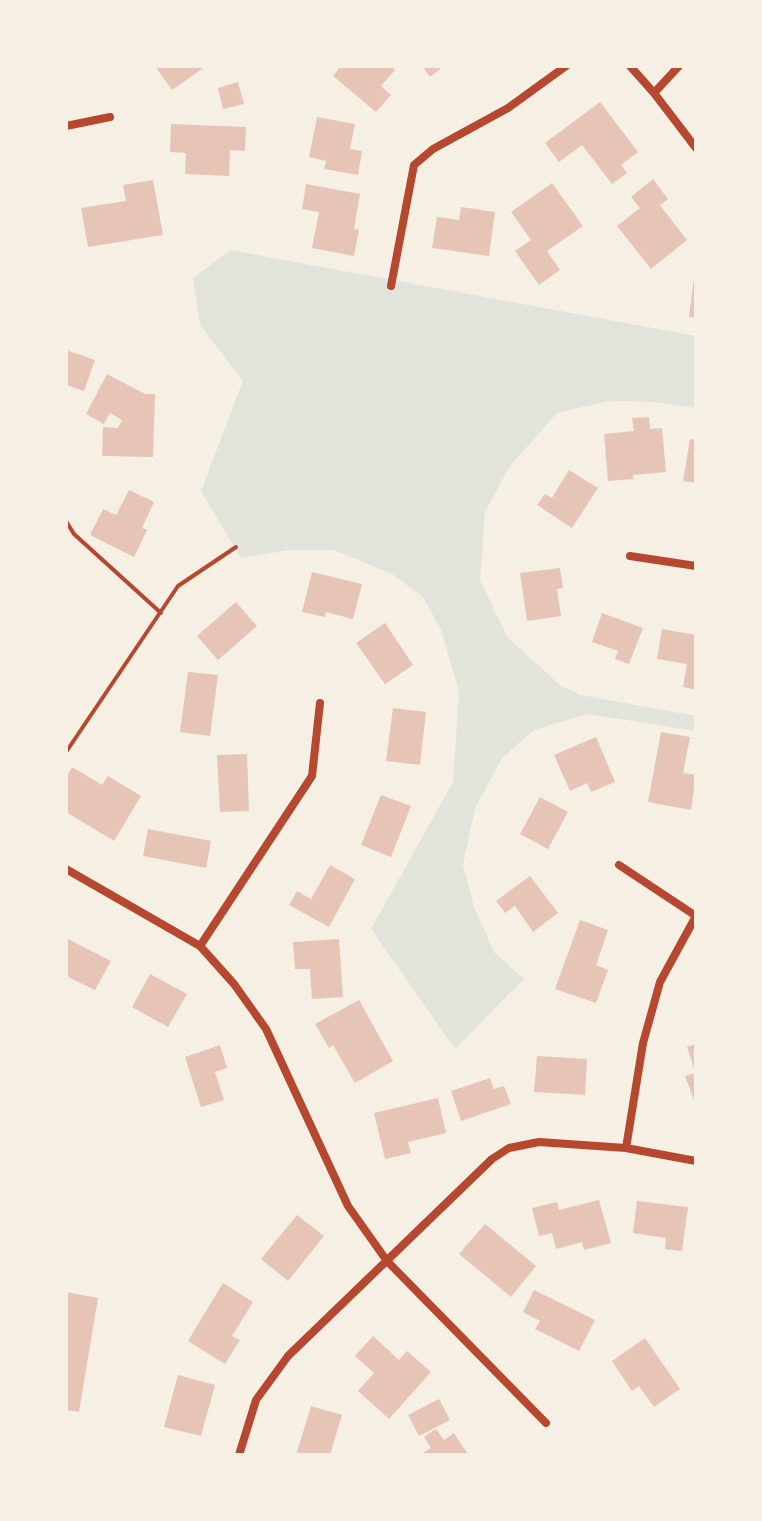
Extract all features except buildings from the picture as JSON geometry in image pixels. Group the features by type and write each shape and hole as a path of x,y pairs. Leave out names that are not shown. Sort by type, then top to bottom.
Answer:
{"street":[{"path":"391,286 414,165 433,149 508,108 566,66"},
{"path":"630,66 696,148"},
{"path":"654,93 679,66"},
{"path":"66,126 110,117"},
{"path":"630,556 696,566"},
{"path":"200,946 312,776 320,703"},
{"path":"619,865 696,916 660,982 643,1043 626,1148"},
{"path":"66,869 200,946 234,984 266,1029 348,1206 387,1261 546,1423"},
{"path":"239,1455 256,1400 288,1356 492,1159 509,1148 539,1142 626,1148 696,1161"}],"path":[{"path":"66,521 74,534 161,613"},
{"path":"66,752 178,586 236,547"}],"shaded area":[{"path":"230,250 696,336 696,408 654,402 609,401 557,413 510,466 485,512 480,580 508,638 561,686 581,695 696,716 696,731 588,714 534,730 502,758 475,808 463,865 474,907 494,952 524,979 455,1049 371,929 453,782 459,692 441,630 423,597 392,574 334,550 289,550 241,558 201,491 243,381 200,325 193,278"}]}
